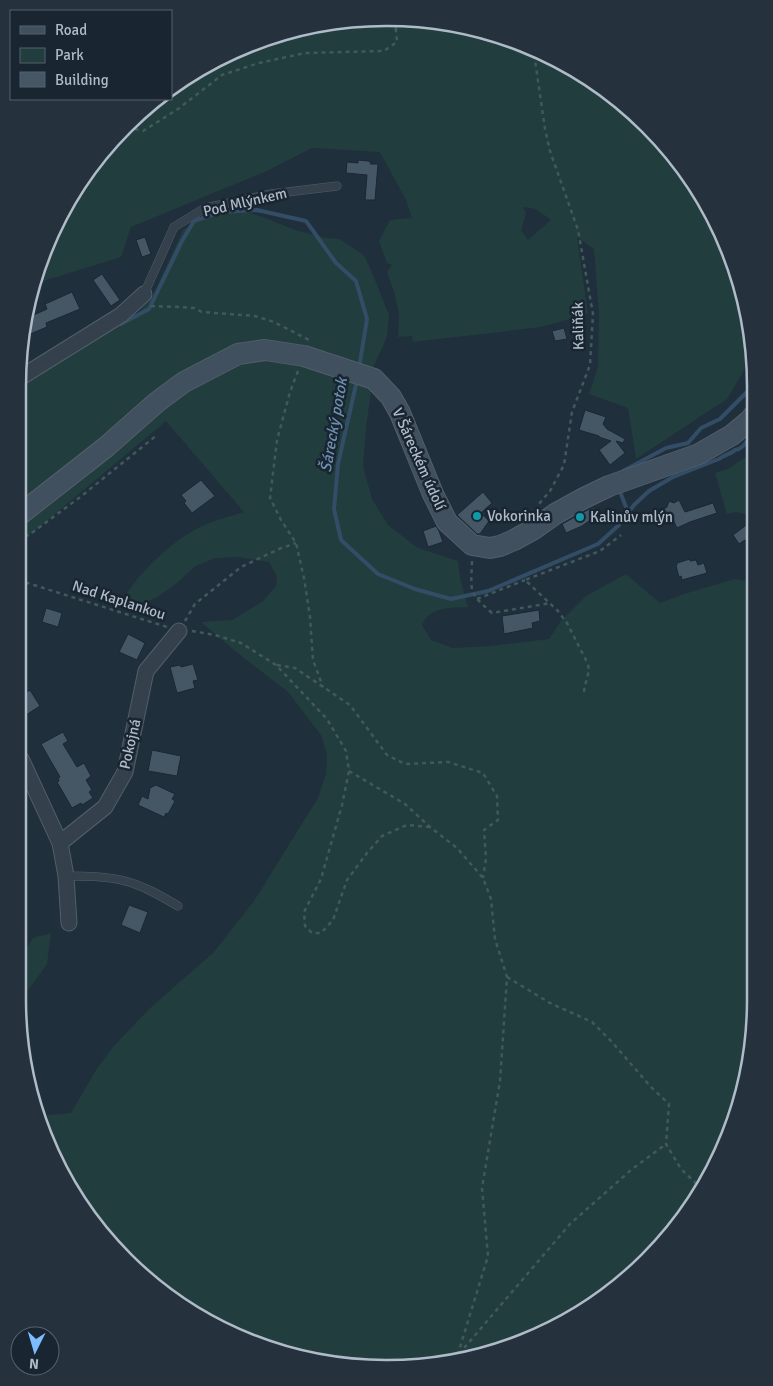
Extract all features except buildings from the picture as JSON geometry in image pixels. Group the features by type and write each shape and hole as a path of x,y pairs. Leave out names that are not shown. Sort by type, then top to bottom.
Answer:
{"street":[{"name":"Pod Mlýnkem","path":"27,374 145,300"},
{"name":"V Šáreckém údolí","path":"26,510 184,382 238,354 265,350 309,349 342,368 374,379 391,397 400,413 433,494 447,522 472,545"},
{"path":"472,545 490,548 514,540 584,498 615,484 699,454 732,435 747,422"},
{"name":"Pokojná","path":"60,843 105,807 124,772 146,671 178,631"},
{"path":"26,769 60,843 66,876 69,923"}],"lane":[{"name":"Pod Mlýnkem","path":"145,300 174,226 205,208 271,194 337,186"},
{"path":"66,876 93,876 124,881 155,893 178,906"}],"path":[{"path":"391,26 396,30"},
{"path":"135,129 143,131 178,109 222,74 304,53 384,51 397,42 396,26"},
{"name":"Kaliňák","path":"534,58 550,152 578,230 592,314 590,365 572,412 564,465 550,491 538,505"},
{"path":"145,300 161,307 188,307 202,312 255,316 274,322 309,349 290,392 277,440 270,498 296,543 310,617 313,660 323,687"},
{"path":"26,536 72,504 157,435"},
{"path":"476,599 600,551 621,535"},
{"path":"178,631 196,604 241,567 296,543"},
{"path":"472,545 471,590 476,599 492,613 551,603"},
{"path":"525,580 551,603 567,622 588,664 590,672 584,692"},
{"name":"Nad Kaplankou","path":"26,583 178,631 197,631 241,643 276,665"},
{"path":"276,665 295,668 350,705 387,755 405,764 448,762 483,774 497,796 498,820 484,830 486,859 483,878"},
{"path":"276,665 327,719 346,751 349,771 342,805 321,879 304,912 305,926 312,933 321,933 333,920 347,880 382,836 407,825 430,827"},
{"path":"349,771 405,804 457,848 483,878 491,898 495,939 507,977 500,1081 482,1188 488,1256 458,1353"},
{"path":"507,977 550,1003 592,1022 669,1104 666,1144 681,1169 696,1183"},
{"path":"460,1352 570,1224 631,1170 666,1144"}],"green space":[{"path":"386,26 434,29 457,33 502,45 546,63 567,75 606,101 657,149 686,186 710,227 728,271 740,316 746,367 727,399 636,459 628,408 589,394 598,367 599,313 594,249 577,237 588,314 541,327 413,342 412,336 398,337 399,315 395,295 387,272 392,265 387,263 379,241 390,220 412,218 406,200 380,152 312,148 267,171 131,227 121,257 42,281 63,227 87,186 101,167 149,116 168,100 172,100 172,97 186,87 227,63 271,45 316,33 339,29","holes":["523,207 536,209 551,220 528,240 521,230 526,213"]},
{"path":"219,209 244,211 295,230 326,238 339,239 364,255 389,315 387,337 372,370 366,428 363,466 372,499 388,525 418,548 458,561 460,578 468,607 442,609 430,614 422,625 431,640 453,648 491,646 549,639 561,621 586,596 626,574 660,603 735,579 747,581 747,999 744,1047 728,1115 710,1159 686,1200 657,1237 624,1270 587,1299 546,1323 502,1341 457,1353 434,1357 386,1360 339,1357 271,1341 227,1323 206,1311 186,1299 149,1270 101,1219 87,1200 63,1159 45,1115 71,1113 96,1070 114,1046 149,1009 214,952 254,901 318,798 326,774 327,755 321,735 288,692 201,622 232,620 262,602 276,586 277,577 269,562 238,557 215,558 196,566 173,586 143,604 120,605 146,569 169,547 194,530 244,512 166,421 26,538 26,383 138,313 153,295 183,230"},
{"path":"747,456 747,515 736,512 727,514 715,473 728,469"},
{"path":"51,933 47,964 26,993 26,949 33,938"}],"waterway":[{"name":"Šárecký potok","path":"121,324 149,309 182,241 194,221 220,212 257,210 306,221 336,263 356,281 367,319 359,368"},
{"name":"Šárecký potok","path":"357,380 338,464 334,509 341,540 378,574 415,589 451,599 488,591 598,544 619,525 634,505 649,491 673,477 732,453 741,448 747,442"},
{"path":"623,471 666,448 688,443 701,428 720,419 747,392"},
{"path":"619,489 628,512"}],"place":[{"name":"Vokorinka","path":"477,516"},
{"name":"Kalinův mlýn","path":"580,517"}]}
